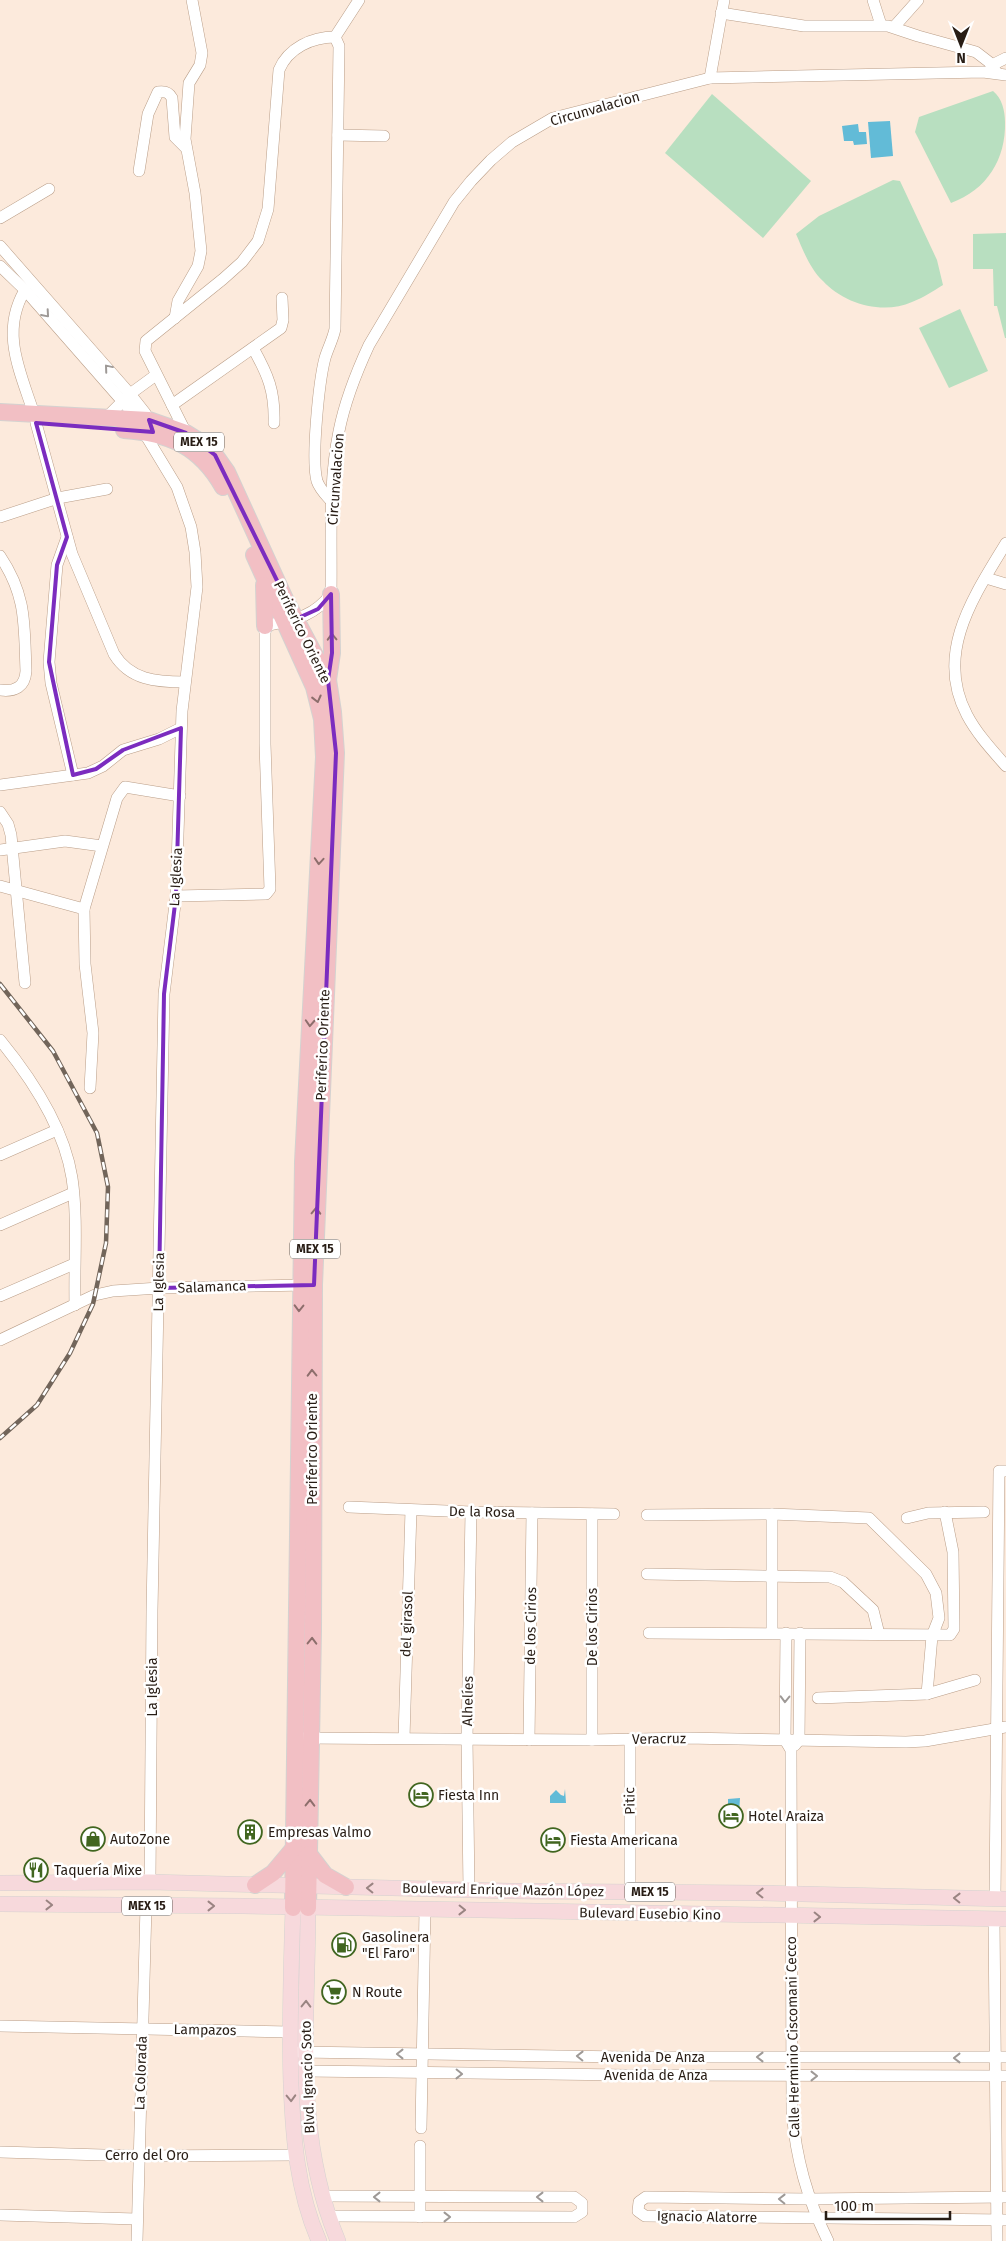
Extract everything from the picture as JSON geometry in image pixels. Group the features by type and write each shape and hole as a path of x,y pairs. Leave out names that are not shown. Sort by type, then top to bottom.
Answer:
{"highway":[{"name":"Periferico Oriente","path":"0,412 35,418 186,433 206,446 227,472 290,621 314,687 322,719 324,757 303,1162 307,1284 301,1908"},
{"name":"Periferico Oriente","path":"0,421 35,418 106,418 179,442 202,460 215,473 223,486 263,578 328,680 336,753 307,1284"},
{"path":"263,578 264,626"},
{"path":"328,680 332,653 330,594"},
{"path":"254,1885 301,1851 325,1875 346,1887"}],"main road":[{"name":"Boulevard Enrique Mazón López","path":"0,1883 150,1882 301,1887 1000,1899"},
{"name":"MEX 15","path":"0,1904 301,1908"},
{"name":"Bulevard Eusebio Kino","path":"301,1908 1000,1919"},
{"name":"Blvd. Ignacio Soto","path":"301,1908 289,2032 295,2155 306,2203 319,2241"},
{"name":"Blvd. Ignacio Soto","path":"301,1908 302,2052 306,2071 312,2151 322,2196 338,2241"},
{"path":"289,2032 299,2034 302,2052"},
{"path":"295,2155 303,2162 315,2204 324,2215 328,2216"}],"street":[{"path":"175,318 178,301 198,266 201,251 194,193 185,147 190,83 200,65 202,52 192,0"},
{"path":"186,433 145,351 146,341 230,273 242,262 258,241 268,209 279,70 284,60 301,46 315,40 335,37 359,0"},
{"path":"710,78 724,0"},
{"path":"873,0 881,25"},
{"path":"894,27 918,0"},
{"path":"721,13 804,26 881,25 894,27 918,36 967,48 984,57 998,71 1006,58"},
{"path":"333,503 320,488 316,464 319,393 325,359 335,329 339,46 335,37"},
{"name":"Circunvalacion","path":"330,594 333,503 339,431 368,345 454,202 471,180 512,142 553,118 710,78 998,71"},
{"path":"139,171 148,114 158,92 164,91 170,94 172,98 174,132 178,142 185,147"},
{"path":"338,135 384,136"},
{"path":"0,218 49,189"},
{"path":"0,246 126,398"},
{"path":"0,266 25,290 126,398"},
{"path":"25,290 13,312 11,336 58,498 67,536 79,572 111,648 123,668 145,678 184,682"},
{"path":"172,405 281,328 283,320 282,298"},
{"path":"253,348 272,386 275,407 274,423"},
{"path":"106,418 126,398 156,375"},
{"name":"La Iglesia","path":"126,398 146,430 183,502 191,527 195,552 196,606 184,682 176,896 164,994 152,1611 150,1882"},
{"path":"0,517 58,498 107,489"},
{"path":"67,536 57,565 49,662 51,683 73,775"},
{"path":"1006,543 966,612 958,635 954,662 959,698 967,716 980,737 1006,766"},
{"path":"0,556 11,572 21,599 26,671 24,681 19,688 8,691 0,690"},
{"path":"986,578 1006,584"},
{"path":"176,896 266,894 270,889 265,744 264,626 290,621 318,609 330,594"},
{"path":"0,785 96,770 123,750 159,739 181,728"},
{"path":"90,1088 93,1033 85,964 84,909 102,846 117,798 125,787 180,796"},
{"path":"0,812 10,829 25,982"},
{"path":"0,850 65,841 102,846"},
{"path":"0,886 16,892 84,909"},
{"path":"2,1045 26,1073 57,1130 67,1159 73,1193 75,1305"},
{"path":"0,1156 57,1130"},
{"path":"0,1225 73,1193"},
{"path":"0,1296 74,1264"},
{"name":"Salamanca","path":"0,1340 95,1295 159,1288 307,1284"},
{"path":"1000,1899 1000,1471 1006,1471"},
{"name":"De la Rosa","path":"349,1507 471,1512 614,1514"},
{"name":"del girasol","path":"404,1738 411,1510"},
{"name":"Alhelíes","path":"469,1890 468,1739 471,1512"},
{"path":"907,1518 920,1514 945,1512 984,1512"},
{"path":"649,1632 950,1635 954,1629 953,1552 945,1512"},
{"name":"de los Cirios","path":"529,1740 532,1513"},
{"name":"De los Cirios","path":"592,1514 592,1740"},
{"path":"772,1514 772,1632"},
{"path":"646,1515 772,1514 869,1518 926,1574 932,1583 939,1611 937,1626 932,1636 927,1694"},
{"path":"647,1574 772,1574 838,1579 872,1610 879,1634"},
{"name":"Calle Herminio Ciscomani Cecco","path":"786,1632 794,2134 809,2199 828,2241"},
{"path":"799,1740 800,1633"},
{"path":"786,1667 799,1667"},
{"path":"818,1698 927,1694 975,1680"},
{"name":"Veracruz","path":"303,1738 529,1740 685,1738 788,1745 799,1740 925,1741 1001,1728"},
{"name":"Pitic","path":"630,1739 630,1892"},
{"name":"La Colorada","path":"137,2241 136,2219 146,1906"},
{"path":"421,2128 425,1910"},
{"path":"997,2241 1001,2220 1000,1919"},
{"name":"Lampazos","path":"0,2026 289,2032"},
{"name":"Avenida De Anza","path":"302,2052 625,2057 1000,2058"},
{"path":"367,2072 368,2054"},
{"path":"625,2057 625,2075"},
{"name":"Avenida de Anza","path":"306,2071 625,2075 1000,2076"},
{"path":"420,2146 420,2217"},
{"name":"Cerro del Oro","path":"0,2152 138,2156 295,2155"},
{"path":"322,2196 574,2198 582,2203 579,2216 574,2217 328,2216"},
{"path":"467,2197 467,2217"},
{"name":"Ignacio Alatorre","path":"1001,2197 646,2198 639,2202 638,2207 638,2212 645,2216 1001,2220"},
{"path":"0,2215 136,2219"}],"highlighted area":[{"path":"149,420 186,433 215,455 296,619 318,609 331,594 332,653 328,680 336,753 314,1285 159,1288 164,994 176,896 181,728 123,750 96,769 73,775 49,662 57,565 67,537 36,423 153,432"}],"green space":[{"path":"993,91 1001,101 1005,118 1002,148 998,160 992,172 975,190 951,203 915,132 919,117"},
{"path":"712,94 811,181 763,238 665,153"},
{"path":"893,180 900,181 937,260 943,285 901,306 877,307 864,305 842,296 818,276 804,253 796,234 819,216"},
{"path":"1006,233 1005,338 997,306 994,306 993,269 973,269 973,234"},
{"path":"960,309 988,371 949,388 919,328"}],"water":[{"path":"890,121 893,156 871,158 868,122"},
{"path":"858,124 859,132 866,132 867,144 854,145 853,141 844,141 842,126"},
{"path":"565,1789 566,1803 550,1803 550,1796 556,1790 564,1796"},
{"path":"740,1798 739,1814 730,1813 728,1799"}],"railway":[{"path":"0,984 53,1051 97,1133 108,1187 106,1243 93,1304 70,1353 37,1405 0,1438"}],"place":[{"name":"Fiesta Inn","path":"421,1795"},
{"name":"Hotel Araiza","path":"731,1816"},
{"name":"Empresas Valmo","path":"250,1832"},
{"name":"AutoZone","path":"93,1839"},
{"name":"Fiesta Americana","path":"553,1840"},
{"name":"Taquería Mixe","path":"36,1870"},
{"name":"Gasolinera \"El Faro\"","path":"344,1945"},
{"name":"N Route","path":"334,1992"}]}
